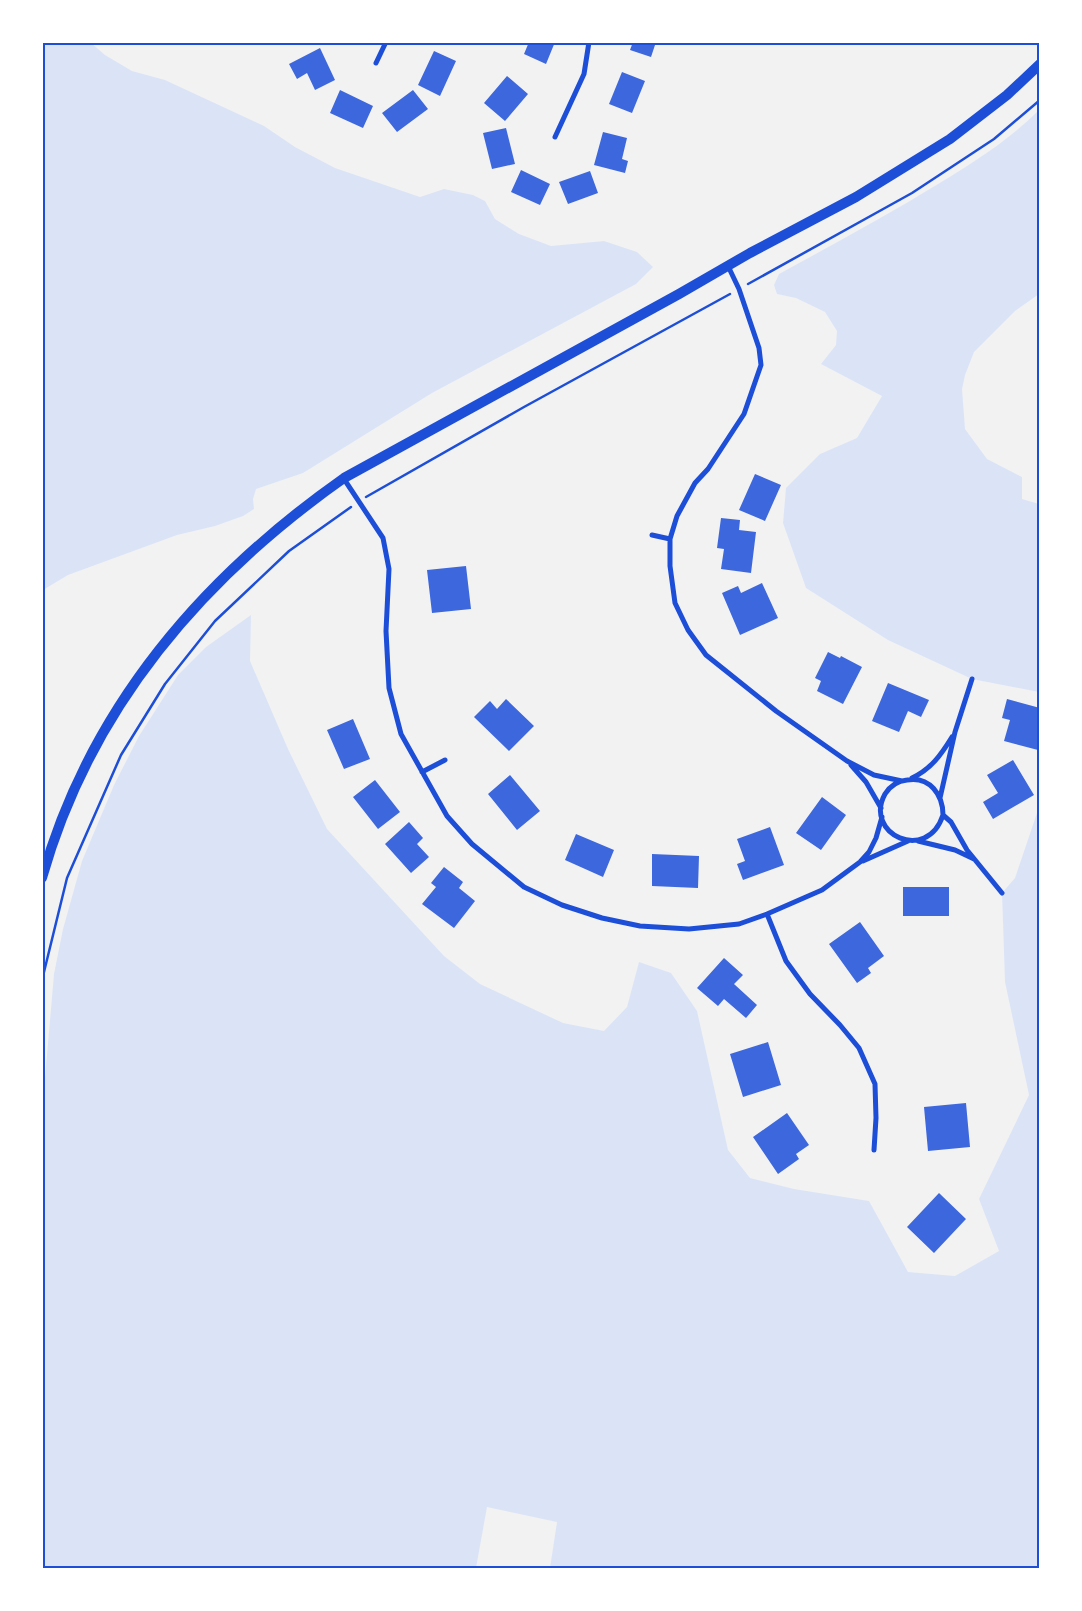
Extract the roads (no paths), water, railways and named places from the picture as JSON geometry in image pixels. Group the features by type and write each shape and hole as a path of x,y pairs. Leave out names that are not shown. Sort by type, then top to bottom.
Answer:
{"main road":[{"path":"42,878 67,805 93,752 123,699 149,661 178,626 251,551 302,507 344,478 750,253 856,197 950,139 1007,95 1040,64"}],"street":[{"path":"376,63 386,42"},
{"path":"555,137 584,74 589,42"},
{"path":"728,266 739,289 760,348 761,365 744,414 708,469 684,500 677,516 670,538 670,566 674,603 688,630 706,655 776,710 847,761 874,775 902,781"},
{"path":"344,478 383,538 389,569 386,631 389,688 401,734 447,816 472,844 524,887 562,905 602,918 640,926 689,929 739,924 822,890 860,862 869,852 876,838 882,817"},
{"path":"652,535 670,538"},
{"path":"940,798 955,732 972,679"},
{"path":"955,732 940,757 925,772 902,781 887,791 881,808 882,817 885,826 899,838 955,850 976,860"},
{"path":"422,772 445,760"},
{"path":"847,761 866,782 881,808"},
{"path":"911,779 920,780 928,784 935,790 943,806 940,824 934,832 918,841"},
{"path":"943,815 951,822 967,850 1002,892"},
{"path":"860,862 908,841"},
{"path":"767,914 786,961 810,994 840,1024 859,1048 875,1084 876,1118 874,1150"}]}
